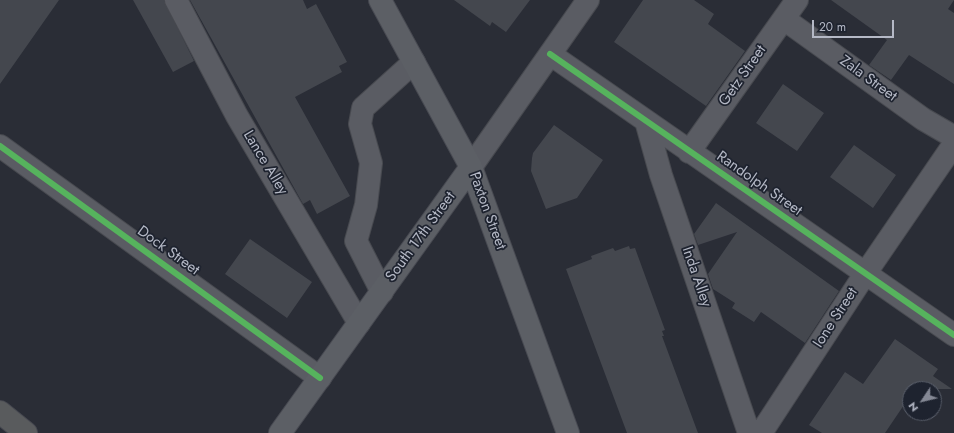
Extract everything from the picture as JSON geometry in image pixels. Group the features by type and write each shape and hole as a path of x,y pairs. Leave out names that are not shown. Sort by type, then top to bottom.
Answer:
{"highway":[{"path":"0,412 26,433"}],"main road":[{"name":"Paxton Street","path":"380,0 471,167 568,433"},
{"name":"South 17th Street","path":"280,433 471,167"}],"street":[{"name":"Lance Alley","path":"176,0 237,116 360,323"},
{"name":"South 17th Street","path":"471,167 587,0"},
{"name":"Getz Street","path":"689,152 797,0"},
{"name":"Zala Street","path":"784,19 924,119 954,137"},
{"name":"Randolph Street","path":"550,54 954,336"},
{"path":"382,292 356,241 366,205 371,163 360,124 363,108 414,62"},
{"name":"Inda Alley","path":"646,121 661,175 749,433"},
{"name":"Ione Street","path":"761,433 865,274 954,144"},
{"name":"Dock Street","path":"0,146 320,378"}],"building":[{"path":"0,0 59,0 0,84"},
{"path":"133,0 164,0 194,61 173,72"},
{"path":"190,0 303,0 307,9 316,4 347,62 339,66 342,72 295,97 350,196 317,214 310,200 303,204"},
{"path":"454,0 530,0 506,32 492,22 490,26"},
{"path":"643,0 694,0 714,14 708,24 745,51 706,106 614,42"},
{"path":"831,0 954,0 948,9 954,13 954,84 909,55 891,80 869,65 887,40"},
{"path":"783,84 824,113 797,151 756,123"},
{"path":"554,125 603,160 577,198 546,209 531,171 532,158 533,153"},
{"path":"854,145 896,175 873,208 830,177"},
{"path":"716,203 839,291 805,343 761,312 754,322 732,308 735,303 713,289 708,274 737,232 698,245 694,234"},
{"path":"250,239 312,282 287,318 225,274"},
{"path":"629,246 630,249 635,248 665,330 662,331 664,336 662,336 698,433 627,433 566,269 592,259 591,256 613,248 615,251"},
{"path":"895,339 938,369 933,376 940,381 902,381 902,408 885,433 822,433 809,425 845,372 863,384"},
{"path":"942,382 952,389 942,389"}],"cycle path":[{"path":"550,54 954,335"},
{"path":"0,146 320,378"}]}
